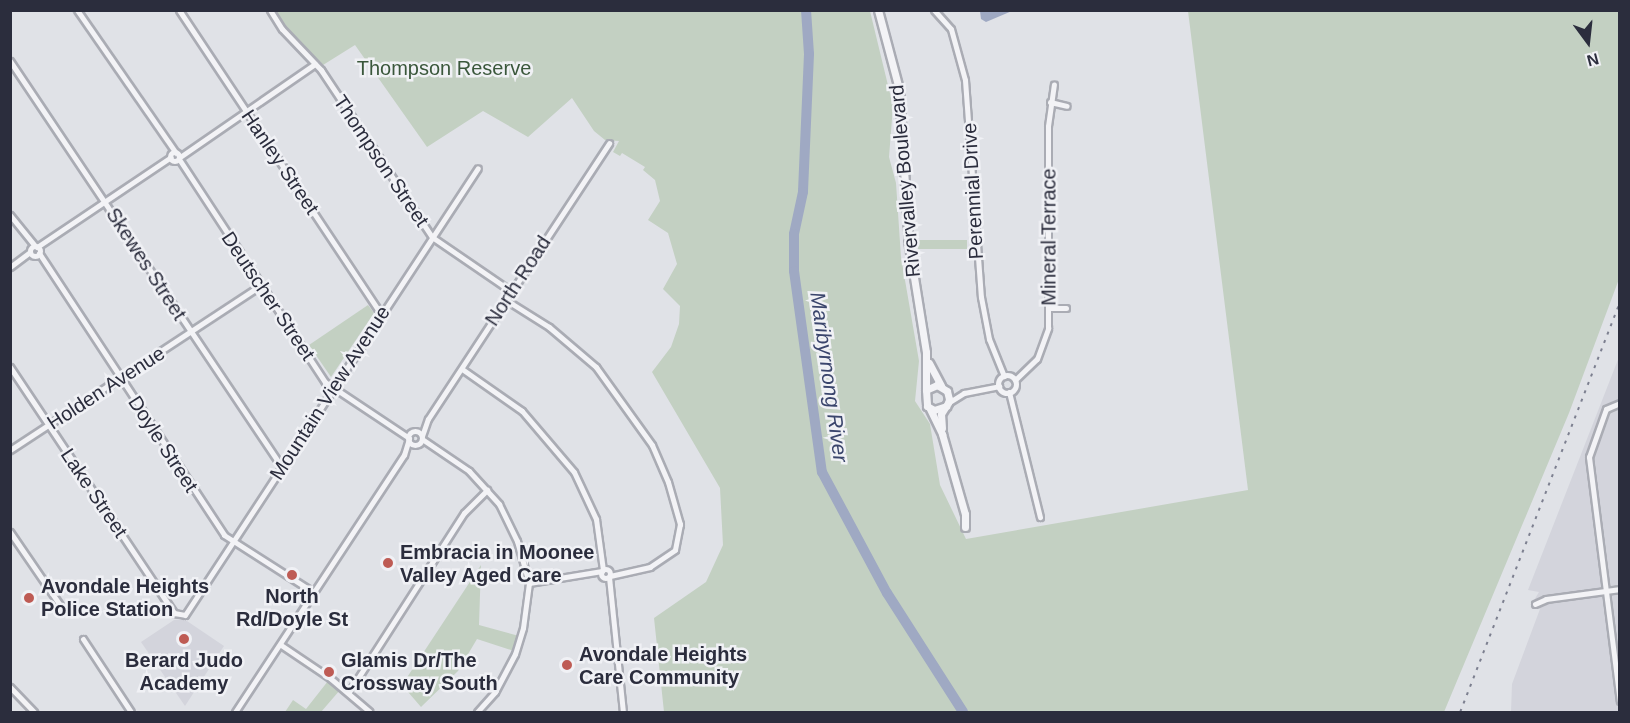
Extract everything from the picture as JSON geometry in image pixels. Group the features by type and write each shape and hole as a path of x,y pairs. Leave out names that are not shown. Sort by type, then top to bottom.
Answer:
{"street":[{"name":"Deutscher Street","path":"77,10 261,285 333,388 409,439 418,438"},
{"name":"Hanley Street","path":"179,10 381,314"},
{"name":"Thompson Street","path":"270,10 282,29 315,64 432,237 511,291"},
{"name":"Rivervalley Boulevard","path":"879,10 899,89 909,246 926,352 924,402 930,409"},
{"name":"Perennial Drive","path":"934,10 951,29 965,80 981,297 989,339 1004,376"},
{"name":"Skewes Street","path":"10,61 282,467"},
{"path":"10,267 315,64"},
{"name":"Mineral Terrace","path":"1009,392 1014,389 1015,380 1037,359 1045,343 1050,308 1050,102 1054,84"},
{"path":"1050,102 1067,106"},
{"name":"North Road","path":"235,712 404,455 418,438 428,419 609,142"},
{"name":"Mountain View Avenue","path":"181,616 187,612 478,168"},
{"name":"Doyle Street","path":"10,215 224,535 313,592"},
{"name":"Holden Avenue","path":"10,450 261,285"},
{"path":"477,712 495,692 515,654 524,628 529,583 606,574 663,561 678,543 680,524 661,464 626,404 596,368 549,327 506,300"},
{"path":"1050,308 1066,308"},
{"name":"Rivervalley Boulevard","path":"926,352 943,387 947,404"},
{"name":"Lake Street","path":"10,367 174,613 181,616"},
{"path":"462,369 522,411 562,456 591,503 606,574 623,712"},
{"path":"999,386 1004,376 1015,380"},
{"path":"965,527 965,514 942,434 930,409 947,404 974,391 999,386 1009,392 1040,517"},
{"path":"926,390 943,387 974,391"},
{"path":"1620,403 1611,404 1589,457 1620,701"},
{"path":"942,434 941,414 947,404"},
{"name":"Deutscher Street","path":"396,429 434,447 469,471 487,490 511,526 529,583"},
{"name":"North Road","path":"404,455 409,439 418,438"},
{"path":"349,692 464,513 487,490"},
{"path":"10,532 60,605"},
{"path":"1535,604 1620,589"},
{"path":"83,639 131,712"},
{"path":"281,645 349,692 370,712"},
{"path":"10,687 34,712"}],"shaded area":[{"path":"1619,357 1619,712 1511,712 1512,684 1540,609 1533,602 1539,592 1528,590"},
{"path":"184,619 224,646 185,706 141,642 174,620"}],"green space":[{"name":"Thompson Reserve","path":"275,11 870,11 893,106 889,157 896,183 901,257 919,361 915,401 930,424 940,485 966,539 1248,490 1188,11 1619,11 1619,279 1569,413 1444,712 664,712 654,618 706,582 723,545 720,488 652,372 671,347 679,324 680,306 663,289 677,264 668,233 648,220 660,201 655,180 643,170 645,167 622,153 620,156 613,152 619,141 605,140 594,131 572,98 528,137 483,111 427,147 355,45 323,65 279,21"},
{"path":"918,240 967,240 967,249 918,249"},
{"path":"368,305 374,313 331,377 309,345"},
{"path":"481,565 479,625 519,636 514,651 477,639 458,671 421,707 402,685"},
{"path":"328,681 340,690 321,712 285,712 293,700 306,709"}],"water":[{"path":"980,10 1012,11 986,22 981,19"}],"waterway":[{"name":"Maribyrnong River","path":"806,10 809,54 803,192 794,234 794,271 822,472 887,593 963,712"}],"railway":[{"path":"1460,712 1620,302"}],"place":[{"name":"Embracia in Moonee Valley Aged Care","path":"388,563"},
{"name":"North Rd/Doyle St","path":"292,575"},
{"name":"Avondale Heights Police Station","path":"29,598"},
{"name":"Berard Judo Academy","path":"184,639"},
{"name":"Avondale Heights Care Community","path":"567,665"},
{"name":"Glamis Dr/The Crossway South","path":"329,672"}]}
